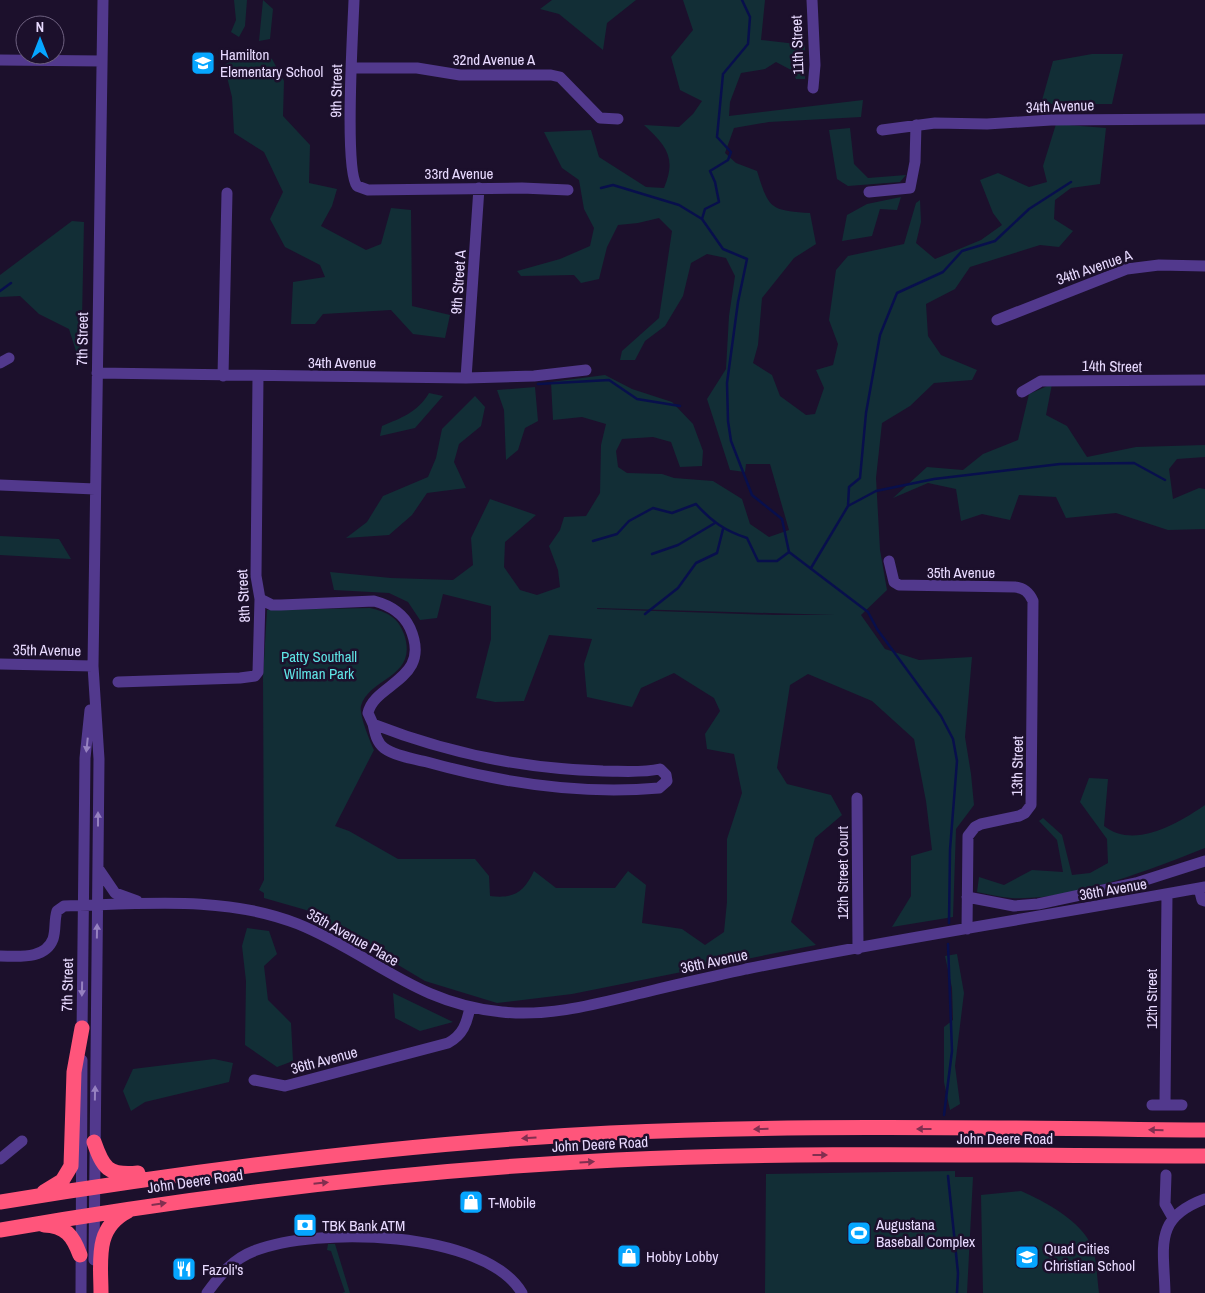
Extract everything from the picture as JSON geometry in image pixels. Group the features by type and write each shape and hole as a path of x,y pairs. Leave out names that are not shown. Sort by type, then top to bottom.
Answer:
{"highway":[{"path":"37,1196 62,1181 71,1166 74,1072 82,1028"},
{"name":"John Deere Road","path":"0,1202 291,1160 458,1143 610,1133 824,1128 1205,1130"},
{"path":"94,1142 103,1165 120,1173 227,1161 291,1160"},
{"name":"John Deere Road","path":"0,1230 133,1208 270,1189 434,1172 617,1160 786,1155 1205,1156"},
{"path":"101,1293 103,1236 111,1222 133,1208"},
{"path":"28,1225 61,1228 72,1236 80,1255"}],"street":[{"name":"7th Street","path":"87,1188 94,1142 98,906 99,759 93,666 103,0"},
{"name":"9th Street","path":"354,0 350,140 354,183"},
{"name":"11th Street","path":"812,0 815,65 813,88"},
{"path":"0,60 102,61"},
{"name":"32nd Avenue A","path":"351,68 416,68 460,75 551,74 560,77 600,118 618,119"},
{"name":"34th Avenue","path":"882,130 936,123 988,124 1052,120 1205,119"},
{"path":"868,192 910,188 915,162 916,125"},
{"name":"33rd Avenue","path":"354,183 360,189 368,190 479,188 568,190"},
{"name":"9th Street A","path":"466,378 479,188"},
{"path":"223,376 227,193"},
{"name":"34th Avenue A","path":"997,320 1126,269 1159,265 1205,266"},
{"name":"34th Avenue","path":"97,373 466,378 534,376 586,370"},
{"name":"8th Street","path":"118,682 255,676 258,672 260,665 260,599 256,576 258,376"},
{"name":"14th Street","path":"1022,392 1041,381 1205,380"},
{"path":"0,485 95,489"},
{"name":"35th Avenue","path":"889,561 894,582 906,587 1015,587 1022,588 1028,592"},
{"name":"13th Street","path":"967,929 968,836 975,827 1019,816 1025,813 1031,805 1034,601 1028,592"},
{"path":"260,599 272,605 374,602 383,604 402,616 413,638 413,658 410,666 399,680 371,703 368,713 377,741 388,750 454,769 546,786 593,789 659,788 667,781 666,775 660,769 566,770 513,763 440,747 373,724"},
{"name":"35th Avenue","path":"0,664 93,666"},
{"name":"7th Street","path":"93,679 85,758 82,1028 87,1215 94,1293"},
{"path":"502,779 514,776 517,768 513,763"},
{"name":"12th Street Court","path":"857,798 858,948"},
{"path":"966,897 1014,906 1038,904 1136,883 1205,861"},
{"path":"98,868 115,893 143,904"},
{"path":"1202,888 1202,900 1205,901"},
{"name":"36th Avenue","path":"254,1080 285,1086 448,1043 458,1037 464,1028 470,1007 514,1013 571,1009 745,970 858,948 1202,888"},
{"name":"12th Street","path":"1166,1105 1167,894"},
{"name":"35th Avenue Place","path":"0,956 30,955 44,950 52,940 56,916 60,908 143,904 233,906 295,923 334,941 418,990 470,1007"},
{"path":"1152,1105 1182,1105"},
{"path":"0,1159 22,1142"},
{"path":"1166,1175 1165,1204 1173,1218"},
{"path":"1165,1293 1165,1240 1168,1224 1185,1208 1205,1199"},
{"name":"7th Street","path":"81,1293 80,1255 87,1215"},
{"path":"207,1293 226,1269 256,1250 325,1238 399,1239 453,1250 488,1263 507,1275 522,1293"}],"green space":[{"path":"234,0 247,0 245,26 239,37 231,32 236,20"},
{"path":"263,0 273,9 270,39 259,41"},
{"path":"552,0 636,0 607,23 603,50 559,14 540,9"},
{"name":"Patty Southall Wilman Park","path":"683,0 765,0 761,40 805,45 805,79 796,79 793,71 776,62 765,69 741,73 730,102 729,116 863,100 861,117 769,122 734,128 725,153 736,163 757,171 765,194 773,206 787,211 810,213 816,244 794,258 762,298 758,345 753,363 772,375 780,396 806,415 815,414 824,388 816,370 833,365 838,344 829,320 836,270 848,256 904,244 916,203 920,200 921,222 916,243 935,259 981,240 1002,225 993,213 980,180 998,173 1029,187 1047,182 1043,166 1056,124 1106,128 1100,184 1071,188 1055,200 1054,219 1073,231 1059,247 1040,245 970,267 955,289 926,304 928,336 941,355 977,370 972,380 934,383 910,406 882,423 876,478 880,550 887,590 861,615 885,649 919,660 972,657 965,737 974,805 956,829 953,917 892,927 911,896 911,856 932,850 926,801 914,739 872,701 808,674 790,685 777,768 787,784 831,795 842,815 815,838 791,922 816,945 572,994 497,1003 425,981 306,910 264,898 264,893 259,890 264,880 263,677 267,610 370,608 382,611 395,619 404,634 407,649 405,660 391,676 366,696 361,706 363,722 374,750 335,826 349,831 398,859 475,859 489,876 490,896 498,897 517,893 526,884 534,871 556,888 615,888 628,871 646,885 642,923 682,929 705,945 724,932 727,902 727,839 742,793 734,754 707,749 705,734 720,711 714,698 674,673 641,688 632,707 587,697 584,664 592,639 549,635 524,701 495,702 476,698 491,639 491,606 443,594 437,618 420,620 408,602 389,593 334,590 330,572 391,578 453,580 473,565 471,538 490,499 536,515 505,542 504,567 520,590 537,595 560,587 558,570 549,546 560,530 564,517 586,516 600,493 601,445 606,424 582,417 553,420 551,382 605,375 632,389 672,402 693,424 703,451 702,466 680,467 671,442 653,437 622,439 616,451 618,467 627,473 662,474 674,478 713,481 742,499 750,524 769,537 789,530 770,464 746,464 745,472 730,470 707,399 726,369 729,316 735,276 726,258 707,254 691,263 683,296 665,326 645,341 635,360 620,360 622,351 659,318 672,231 659,218 618,225 607,247 599,279 581,283 574,275 521,276 517,271 560,259 590,246 594,228 584,209 579,180 562,168 544,132 591,130 599,157 646,187 664,188 669,168 667,153 658,139 644,125 679,127 693,114 702,101 680,90 671,57 693,30","holes":["597,608 835,615 775,615"]},
{"path":"252,50 272,59 284,81 283,116 310,145 309,183 337,189 332,206 321,226 366,250 381,244 391,208 411,210 412,306 450,315 445,338 413,334 391,310 323,314 315,324 291,324 293,282 325,277 320,265 285,247 270,219 283,192 264,152 234,133 232,97 224,65"},
{"path":"1092,54 1123,54 1112,104 1041,104 1053,61"},
{"path":"850,128 854,164 868,178 906,175 900,182 848,186 837,179 829,130"},
{"path":"901,197 897,210 880,209 872,236 842,241 847,215 867,204"},
{"path":"72,221 84,222 81,367 69,329 39,314 20,296 0,297 0,275"},
{"path":"1052,384 1046,415 1067,426 1087,457 1136,447 1205,445 1205,457 1177,459 1169,469 1173,499 1199,488 1205,489 1205,529 1168,530 1116,513 1066,518 1056,497 1019,495 1010,520 982,514 961,521 956,489 928,483 893,498 927,467 963,470 983,454 1018,440 1029,394"},
{"path":"535,387 538,421 525,428 518,450 506,460 504,410 497,390"},
{"path":"429,393 443,396 415,428 380,436 382,426 414,410 425,400"},
{"path":"475,396 485,407 481,426 459,444 454,462 466,488 427,493 412,515 389,535 346,538 367,522 383,496 428,477 436,458 442,429"},
{"path":"0,536 59,539 71,559 0,555"},
{"path":"1089,778 1108,779 1104,826 1116,833 1142,835 1156,831 1170,826 1205,805 1205,848 1160,866 1110,882 1059,895 1011,898 977,892 979,877 1004,885 1032,870 1063,872 1057,840 1039,821 1043,818 1062,835 1072,875 1090,873 1108,863 1107,839 1080,802"},
{"path":"247,928 269,931 277,954 264,966 268,1000 291,1023 293,1061 277,1067 245,1045 246,981 242,946"},
{"path":"957,954 964,993 955,1066 960,1104 950,1110 944,1082 944,1027 953,1020 952,988 945,956"},
{"path":"393,993 453,1022 420,1031 395,1018"},
{"path":"214,1059 233,1063 229,1082 145,1102 131,1111 123,1091 133,1069"},
{"name":"Augustana Baseball Complex","path":"955,1171 955,1177 973,1177 967,1293 765,1293 766,1174"},
{"path":"1021,1191 1040,1200 1071,1220 1087,1238 1095,1258 1099,1293 983,1293 981,1195"},
{"path":"328,1244 335,1244 350,1293 342,1293 345,1292 331,1251 327,1250"}],"waterway":[{"path":"742,0 750,17 748,44 723,74 717,137 731,152 728,160 710,171 715,182 719,202 705,209 702,219 723,249 747,259 738,302 727,383 728,421 731,441 752,495 782,519 789,552 868,612 877,629 941,716 953,739 957,761 950,850 949,923"},
{"path":"848,506 849,487 860,478 866,413 880,335 897,293 943,272 962,251 995,241 1029,209 1071,182"},
{"path":"601,188 613,185 679,205 702,219"},
{"path":"0,291 11,283"},
{"path":"538,384 609,380 637,399 680,406"},
{"path":"811,568 848,506 876,491 934,479 1060,464 1134,463 1165,480"},
{"path":"593,541 617,534 629,521 653,508 672,513 696,504 719,525 747,538 758,561 777,561 789,552"},
{"path":"652,554 678,545 715,523"},
{"path":"645,614 678,588 696,563 717,553 723,529"},
{"path":"944,1115 952,1051 948,944"},
{"path":"948,1176 958,1273 957,1293"}],"place":[{"name":"Hamilton Elementary School","path":"203,63"},
{"name":"T-Mobile","path":"471,1202"},
{"name":"TBK Bank ATM","path":"305,1225"},
{"name":"Augustana Baseball Complex","path":"859,1233"},
{"name":"Hobby Lobby","path":"629,1256"},
{"name":"Quad Cities Christian School","path":"1027,1257"},
{"name":"Fazoli's","path":"184,1269"}]}
